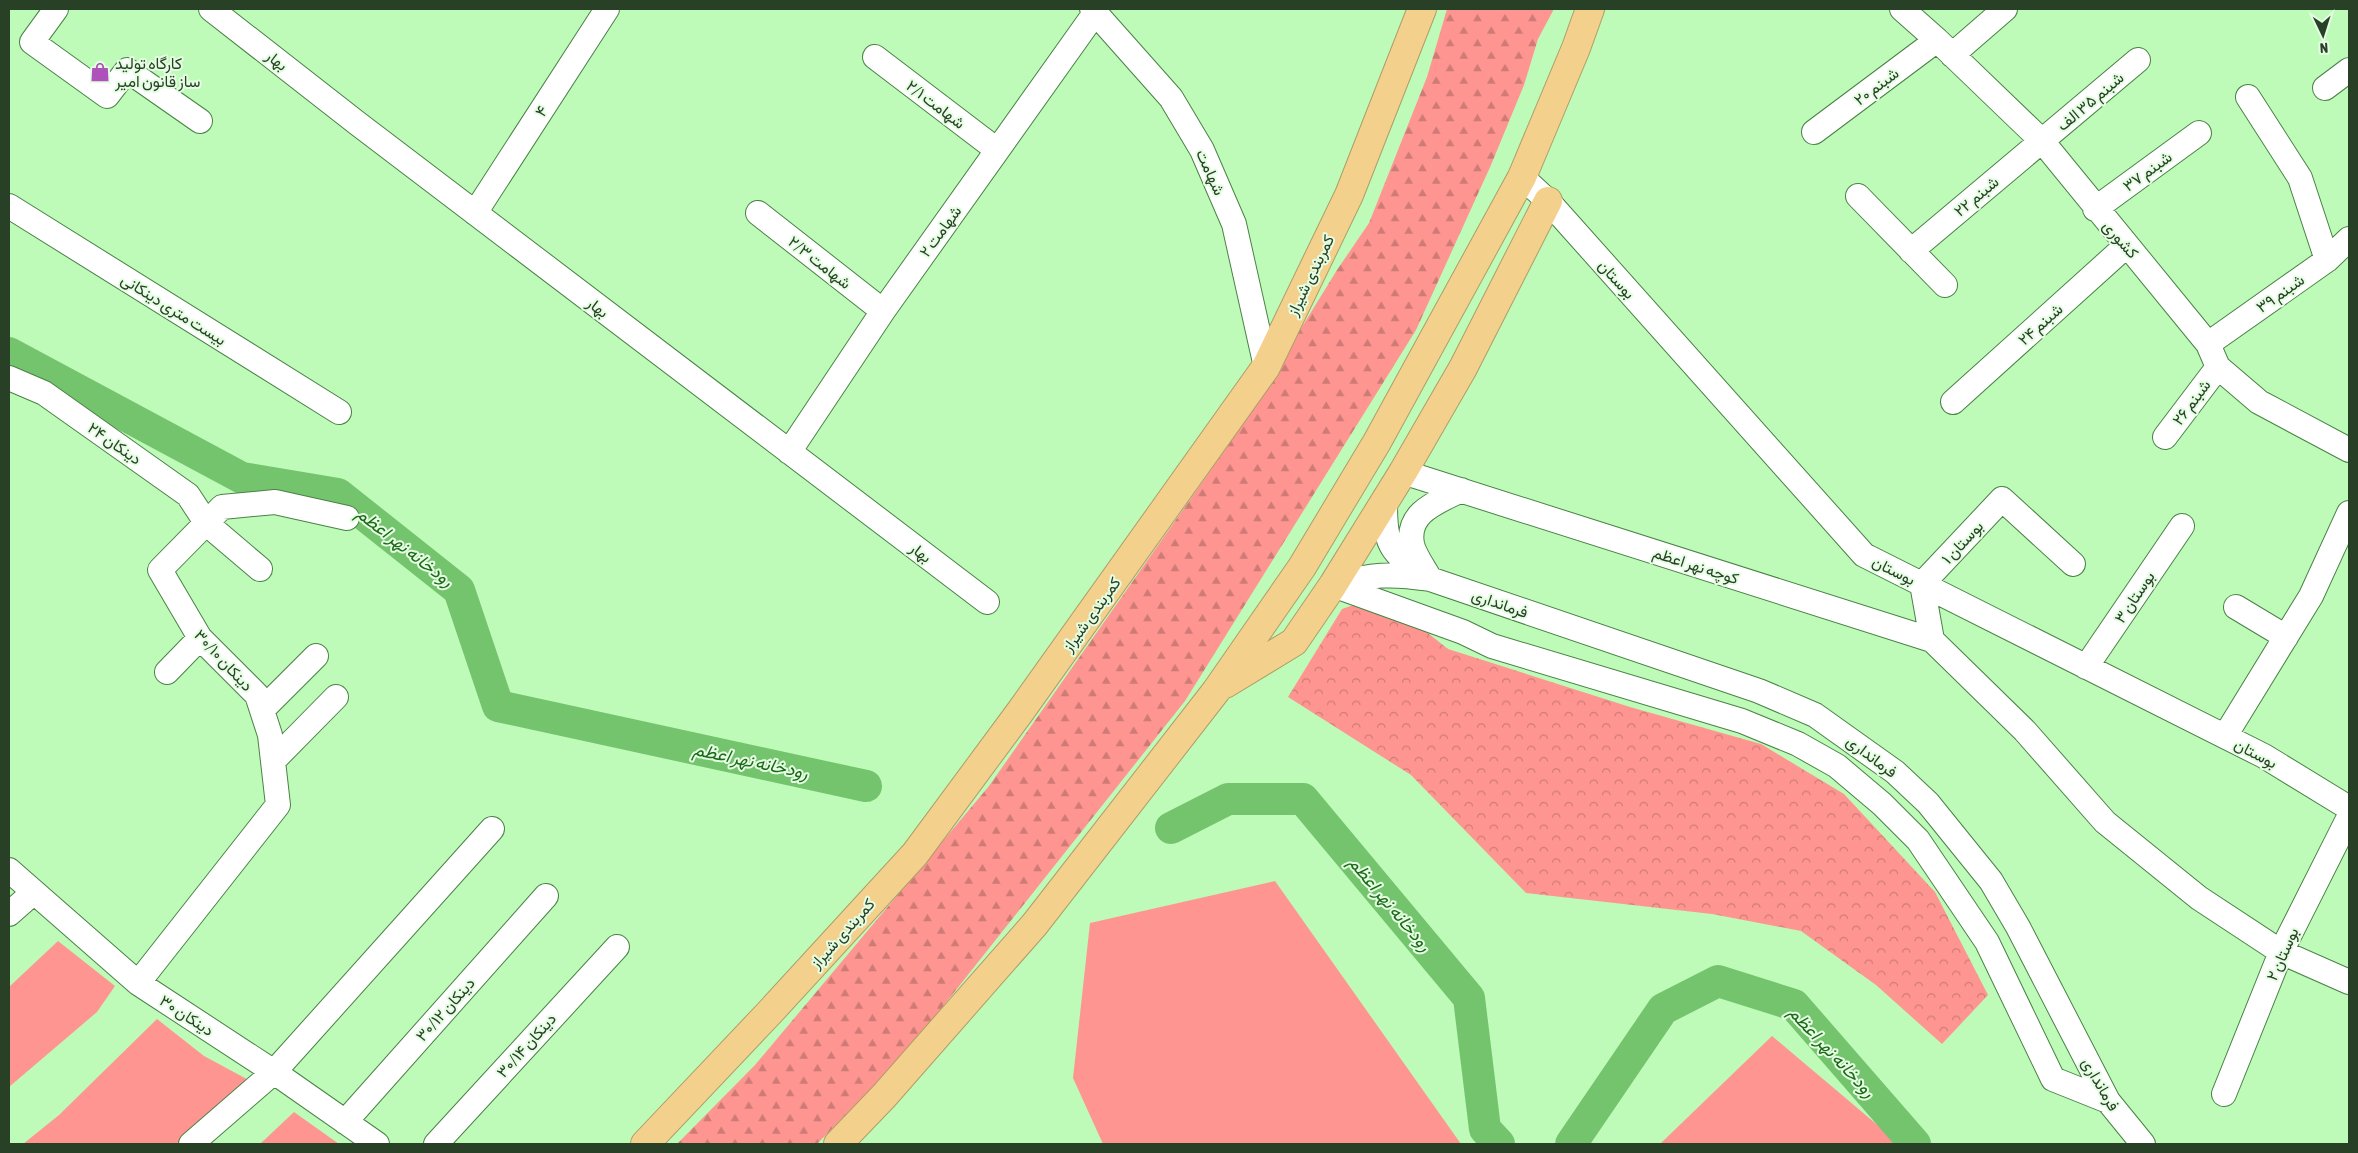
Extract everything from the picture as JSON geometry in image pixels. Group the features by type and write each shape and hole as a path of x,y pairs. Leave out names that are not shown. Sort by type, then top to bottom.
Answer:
{"highway":[{"name":"کمربندی شیراز","path":"645,1144 765,1018 915,854 1020,712 1266,367 1349,195 1422,9"},
{"path":"838,1144 884,1096 1035,924 1216,690 1302,568 1377,442 1522,178 1590,9"},
{"path":"1216,690 1294,642 1333,585 1386,501 1463,368 1548,201"}],"street":[{"name":"بهار","path":"212,9 475,213 987,602"},
{"name":"۴","path":"475,213 607,9"},
{"name":"کشوری","path":"1902,9 2042,141 2095,209 2208,344 2218,367 2259,402 2349,450"},
{"name":"۲۰ شبنم","path":"1814,132 2005,9"},
{"name":"شهامت","path":"1094,11 1171,98 1202,150 1234,224 1266,367"},
{"name":"۲ شهامت","path":"789,452 882,311 1094,11"},
{"path":"46,13 32,42 107,96 127,70 200,122"},
{"name":"۲/۱ شهامت","path":"875,57 997,150"},
{"name":"شبنم ۳۵ الف","path":"2042,141 2138,60"},
{"path":"2325,88 2349,70"},
{"path":"2248,97 2300,178 2327,260"},
{"name":"۳۷ شبنم","path":"2095,209 2199,133"},
{"name":"۲۲ شبنم","path":"1911,251 2042,141"},
{"name":"بوستان","path":"1522,178 1548,201 1864,555 2264,756 2346,803"},
{"path":"1858,196 1945,286"},
{"name":"بیست متری دینکانی","path":"9,206 340,412"},
{"name":"۲/۳ شهامت","path":"758,213 882,311"},
{"name":"۳۹ شبنم","path":"2208,344 2327,260 2349,239"},
{"name":"۲۴ شبنم","path":"1953,402 2127,246"},
{"name":"۲۶ شبنم","path":"2165,437 2218,367"},
{"name":"۲۴ دینکان","path":"9,378 44,393 188,495 207,524 260,569"},
{"name":"کوچه نهر اعظم","path":"1403,472 1932,640"},
{"path":"1430,579 1412,545 1413,525 1423,509 1460,490"},
{"name":"۱ بوستان","path":"1922,584 2002,499 2073,564"},
{"name":"فرمانداری","path":"1386,501 1385,528 1391,544 1399,558 1430,579"},
{"path":"207,524 222,507 275,502 347,518"},
{"path":"2224,736 2310,596 2349,513"},
{"name":"۳۰/۱۰ دینکان","path":"138,983 278,805 270,735 256,695 200,638 160,570 207,524"},
{"name":"۳ بوستان","path":"2086,667 2182,526"},
{"name":"فرمانداری","path":"1333,585 1367,576 1396,574 1430,579 1759,691 1815,715 1895,772 1928,802 1991,881 2018,927 2108,1101 2143,1144"},
{"path":"1922,584 1932,640 2025,731 2105,822 2199,898 2281,952 2349,982"},
{"path":"1333,585 1462,632 1492,646 1742,720 1798,744 1837,766 1882,804 1918,840 1987,942 2053,1079 2108,1101"},
{"path":"2236,606 2286,637"},
{"path":"167,672 200,638"},
{"path":"262,710 316,656"},
{"path":"273,761 336,697"},
{"name":"۲ بوستان","path":"2224,1094 2281,952 2346,803"},
{"path":"191,1144 274,1072 492,829"},
{"name":"۳۰ دینکان","path":"9,870 138,983 274,1072 377,1144"},
{"path":"9,914 34,892"},
{"name":"۳۰/۱۲ دینکان","path":"344,1122 546,896"},
{"name":"۳۰/۱۴ دینکان","path":"436,1144 616,946"}],"green space":[{"path":"1447,9 1554,9 1538,39 1524,85 1491,165 1416,330 1185,701 906,1053 817,1144 677,1144 755,1065 989,786 1234,437 1337,270 1369,223 1427,77"},
{"path":"1359,603 1419,626 1448,649 1630,707 1761,744 1844,794 1935,892 1988,995 1942,1044 1876,985 1801,931 1712,914 1526,893 1411,775 1288,697 1342,609"},
{"path":"1275,881 1461,1144 1103,1144 1073,1078 1090,923"},
{"path":"58,941 115,986 97,1012 9,1087 9,987"},
{"path":"157,1019 204,1056 256,1084 198,1144 23,1144 59,1115"},
{"path":"1772,1036 1900,1144 1660,1144"},
{"path":"294,1112 339,1144 260,1144"}],"waterway":[{"name":"رودخانه نهر اعظم","path":"9,353 242,478 338,494 459,590 498,706 866,786"},
{"name":"رودخانه نهر اعظم","path":"1171,828 1228,799 1303,799 1469,998 1485,1129 1499,1144"},
{"name":"رودخانه نهر اعظم","path":"1571,1144 1663,1009 1718,981 1794,1005 1915,1144"}],"place":[{"name":"کارگاه تولید ساز قانون امیر","path":"100,72"}]}
